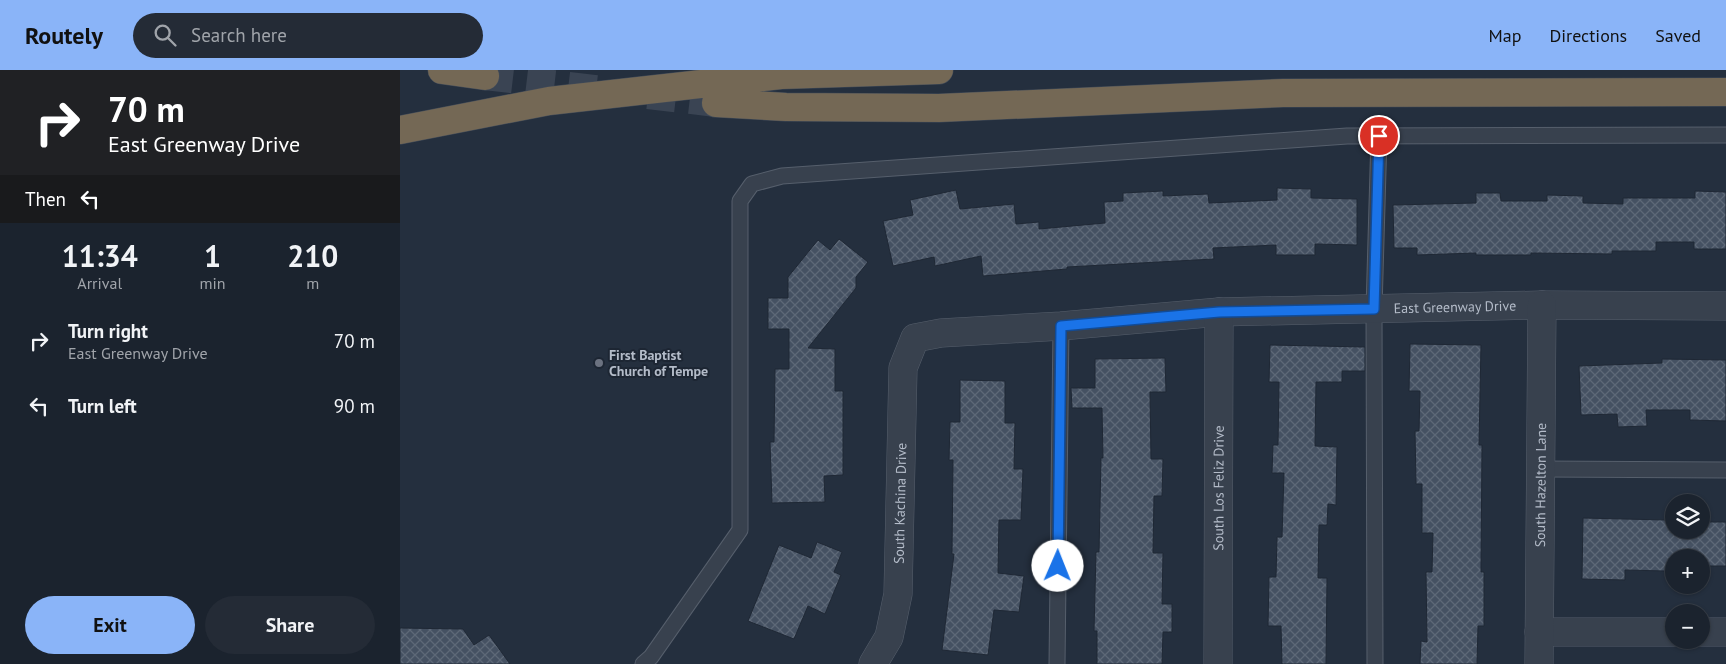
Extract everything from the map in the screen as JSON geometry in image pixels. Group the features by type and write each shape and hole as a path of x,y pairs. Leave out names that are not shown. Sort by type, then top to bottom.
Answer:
{"highway":[{"path":"442,70 485,76"},
{"path":"400,130 549,101 781,75 939,70"},
{"path":"716,103 786,107 939,108 1283,93 1726,92"}],"street":[{"name":"East Greenway Drive","path":"915,338 940,333 1061,326 1219,312 1542,305 1726,306"},
{"name":"South Hazelton Lane","path":"1539,664 1542,305"},
{"name":"South Los Feliz Drive","path":"1218,664 1219,312"},
{"name":"South Kachina Drive","path":"874,664 889,636 898,594 903,368 915,338"},
{"path":"1539,632 1665,632"},
{"path":"1710,632 1726,632"}],"lane":[{"path":"643,664 651,657 740,530 740,201 752,184 782,176 1347,136 1726,135"},
{"path":"1375,664 1374,309 1379,136"},
{"path":"1057,664 1061,326"},
{"path":"1542,469 1726,470"}],"building":[{"path":"1277,188 1311,189 1311,198 1357,199 1357,245 1315,244 1315,255 1276,255 1276,245 1213,248 1214,259 1067,267 1067,269 983,276 981,256 935,266 934,257 893,266 883,221 913,215 910,200 956,190 960,209 1014,204 1016,224 1039,222 1039,229 1105,223 1104,202 1123,201 1123,193 1163,191 1163,196 1208,194 1209,203 1277,200"},
{"path":"1695,191 1726,192 1726,249 1694,249 1694,242 1656,242 1656,251 1612,251 1612,254 1531,253 1531,255 1476,255 1476,253 1417,255 1417,248 1394,248 1393,205 1476,203 1476,193 1500,193 1501,201 1547,201 1547,195 1583,196 1583,203 1623,204 1623,198 1695,198"},
{"path":"839,239 868,262 856,277 856,288 808,348 835,349 835,391 843,391 843,475 824,476 825,502 772,503 770,442 774,442 775,369 789,369 789,329 768,329 768,298 788,298 788,277 818,240 830,250"},
{"path":"1410,344 1481,345 1479,445 1482,445 1481,572 1484,572 1484,626 1478,626 1477,664 1420,664 1421,641 1427,642 1426,572 1432,572 1433,533 1422,533 1422,484 1416,484 1415,431 1419,431 1420,391 1409,391"},
{"path":"1270,345 1365,347 1365,371 1342,371 1342,382 1316,382 1315,446 1337,447 1336,505 1328,504 1327,525 1319,525 1318,578 1327,578 1326,664 1282,664 1281,626 1268,626 1269,577 1276,577 1277,537 1282,537 1284,473 1272,473 1273,445 1278,445 1279,382 1269,382"},
{"path":"1165,358 1166,392 1150,392 1151,459 1163,459 1162,496 1154,496 1153,553 1163,553 1162,604 1172,604 1172,632 1163,632 1162,664 1097,664 1097,631 1094,631 1096,552 1099,552 1101,458 1103,458 1102,408 1072,408 1071,388 1095,388 1095,359"},
{"path":"1662,359 1726,360 1726,421 1690,420 1690,410 1646,410 1647,426 1618,427 1617,414 1581,415 1579,366 1662,363"},
{"path":"960,380 1005,381 1005,423 1015,423 1014,469 1023,469 1021,520 999,520 998,573 1024,576 1019,612 994,610 988,655 942,650 954,554 952,554 953,460 949,460 950,422 960,422"},
{"path":"1583,518 1665,520 1665,539 1710,539 1710,522 1726,522 1726,566 1710,566 1710,549 1665,549 1665,571 1625,570 1625,580 1582,579"},
{"path":"817,542 842,552 834,572 841,575 825,614 808,606 794,639 748,621 779,545 811,558"},
{"path":"400,628 463,629 474,645 489,635 510,664 400,664"}],"tunnel":[{"path":"485,76 603,90"},
{"path":"648,95 716,103"}],"place":[{"name":"First Baptist Church of Tempe","path":"599,363"}],"route":[{"path":"1058,566 1061,326 1219,312 1374,309 1379,136"}]}
